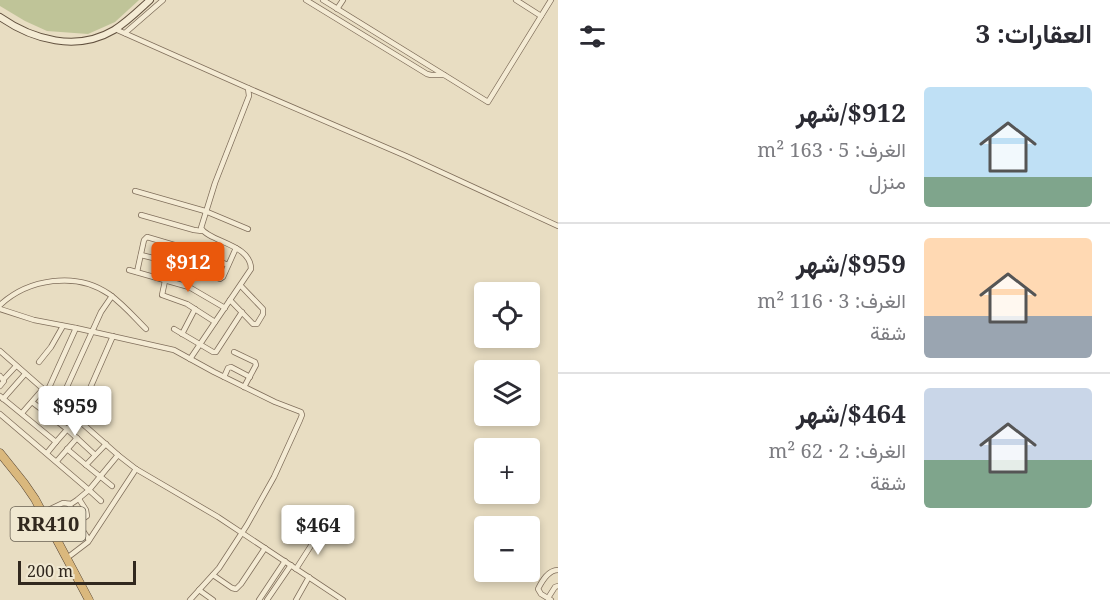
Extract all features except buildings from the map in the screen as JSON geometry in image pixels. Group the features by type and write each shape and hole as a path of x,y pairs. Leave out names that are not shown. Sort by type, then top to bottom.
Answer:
{"highway":[{"name":"RR410","path":"0,453 24,483 42,513 87,600"},
{"name":"RR410","path":"0,459 32,501 87,600"}],"main road":[{"path":"0,17 28,33 60,42 94,38 115,29 150,0"}],"street":[{"path":"124,33 163,0"},
{"path":"306,0 427,74 444,75"},
{"path":"323,0 488,102 551,0"},
{"path":"337,9 343,0"},
{"path":"516,0 541,15"},
{"path":"115,29 406,156 558,226"},
{"path":"202,231 201,226 214,183 249,96 248,88"},
{"path":"135,191 206,211 248,229"},
{"path":"141,215 202,231 236,248 251,265 250,273 190,359"},
{"path":"137,272 144,240 148,237 198,252 228,266"},
{"path":"141,255 190,267 220,279 236,248"},
{"path":"169,262 163,296 182,302 215,322"},
{"path":"129,270 189,286 225,308"},
{"path":"146,329 128,309 112,296 89,283 48,281 18,291 0,307 34,320 170,349 275,402 301,412 302,415 274,477 242,533 213,575 190,600"},
{"path":"230,300 255,325 257,324 264,313 263,309 241,286"},
{"path":"60,402 101,312 112,296"},
{"path":"182,334 195,309"},
{"path":"174,329 216,352 242,312"},
{"path":"39,362 63,326"},
{"path":"22,413 45,390 76,328"},
{"path":"47,453 77,418 113,336"},
{"path":"0,351 136,469 218,517 343,600"},
{"path":"234,352 256,364 244,387"},
{"path":"0,387 3,383 2,378 16,366"},
{"path":"224,377 228,368 231,367 250,377"},
{"path":"25,374 2,397 56,442"},
{"path":"32,402 67,429 95,456"},
{"path":"0,414 101,501"},
{"path":"57,461 76,438"},
{"path":"86,465 106,444"},
{"path":"67,449 112,486"},
{"path":"42,513 63,503 69,504 79,499 118,455"},
{"path":"66,558 89,540 136,469"},
{"path":"78,522 87,516 79,499"},
{"path":"69,504 89,540"},
{"path":"296,569 321,531"},
{"path":"213,575 232,588 237,588 266,548"},
{"path":"259,600 285,561"},
{"path":"267,600 291,566"},
{"path":"558,570 549,573 538,587 539,592 550,599 555,587 558,586"},
{"path":"296,600 309,577"},
{"path":"199,590 213,600"}],"green space":[{"path":"0,0 139,0 115,22 88,34 47,31 0,6"}]}
